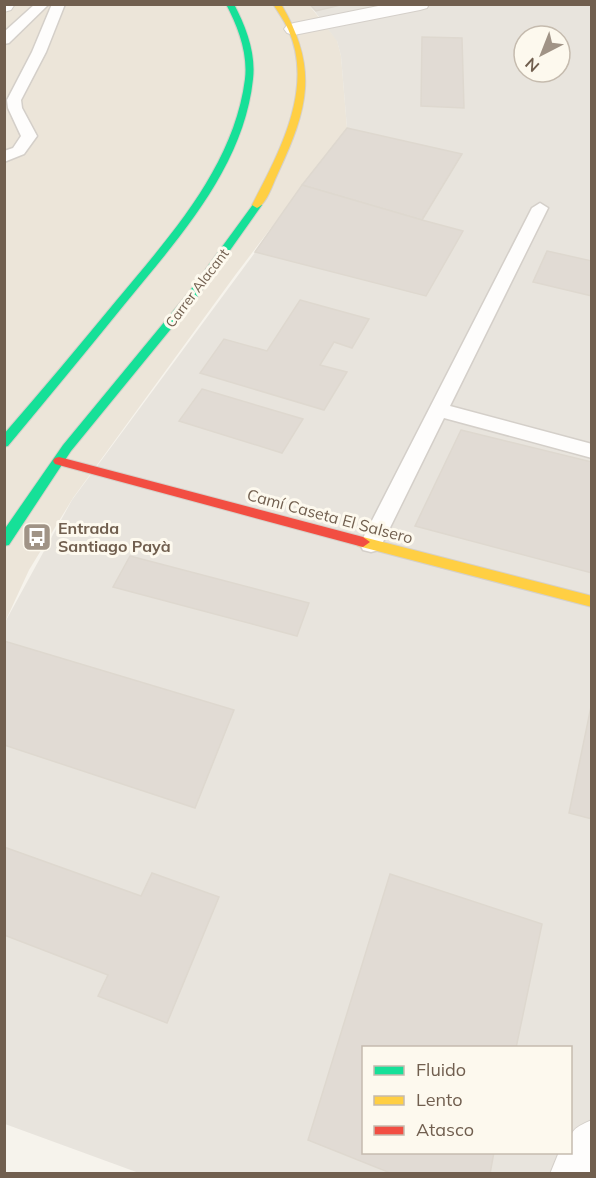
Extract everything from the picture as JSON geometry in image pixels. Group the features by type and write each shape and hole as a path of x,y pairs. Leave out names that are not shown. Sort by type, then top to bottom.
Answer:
{"street":[{"path":"4,444 158,258 189,215 216,170 241,114 248,79 248,47 230,4"},
{"name":"Carrer Alacant","path":"4,541 86,424 153,346 201,283 251,214 285,154 303,87 303,66 294,29 277,4"},
{"path":"294,29 420,4"},
{"name":"Camí Caseta El Salsero","path":"59,462 591,602"},
{"path":"573,1173 591,1143"}],"lane":[{"path":"4,40 43,4"},
{"path":"4,157 19,151 29,136 15,108 14,100 39,52 59,4"},
{"path":"371,544 540,208"},
{"path":"438,410 591,451"}],"shaded area":[{"path":"5,5 309,5 337,40 341,56 347,128 236,274 73,498 29,570 5,622"},
{"path":"310,5 591,5 591,1173 139,1173 5,1124 4,624 72,500 347,128 341,56 337,41"}],"building":[{"path":"309,4 339,4 340,5 316,11"},
{"path":"422,37 462,38 464,108 421,106"},
{"path":"347,128 462,154 422,220 302,185"},
{"path":"302,185 463,231 426,296 255,252"},
{"path":"547,251 592,261 592,296 533,282"},
{"path":"300,300 369,319 352,348 334,342 320,365 347,372 324,410 200,373 224,339 267,351"},
{"path":"202,389 303,419 282,453 179,421"},
{"path":"461,430 592,462 592,573 415,526"},
{"path":"130,556 309,603 297,636 113,587"},
{"path":"4,641 234,710 195,808 4,745"},
{"path":"592,702 592,819 569,813"},
{"path":"4,847 141,896 152,873 219,897 167,1023 98,996 108,975 4,935"},
{"path":"390,874 542,924 516,1046 362,1046 362,1154 494,1154 490,1174 393,1174 308,1140"}],"traffic: fast":[{"path":"4,443 161,253 219,169 244,109 249,78 249,58 245,40 230,4"},
{"path":"4,541 67,448 215,266 257,205"}],"traffic: slow":[{"path":"257,205 282,156 299,105 302,80 300,55 292,29 277,4"},
{"path":"363,542 592,602"}],"traffic: jam":[{"path":"59,461 363,542"}],"place":[{"name":"Entrada Santiago Payà","path":"37,537"}]}
